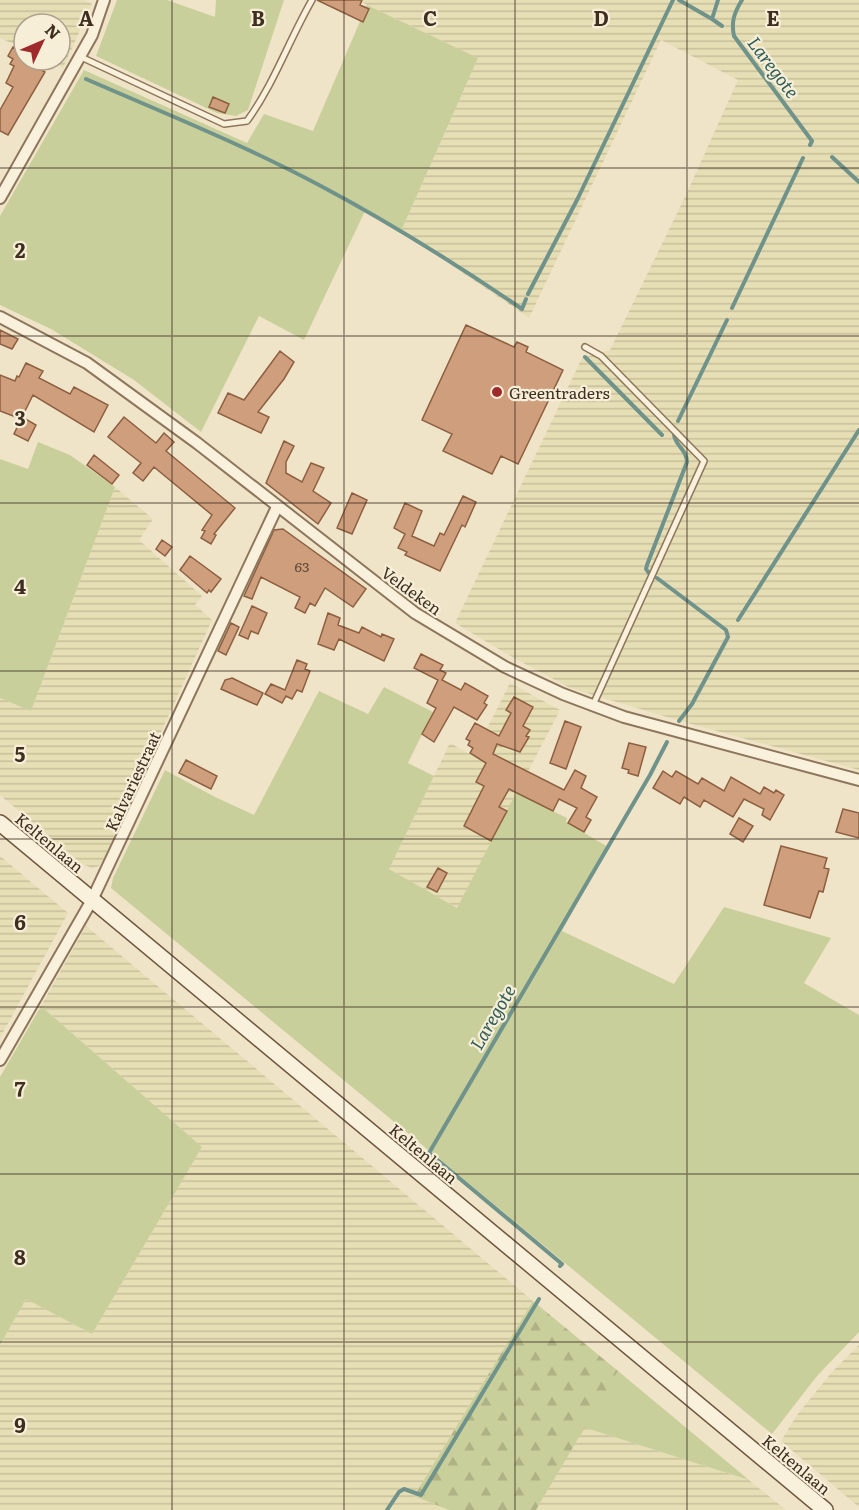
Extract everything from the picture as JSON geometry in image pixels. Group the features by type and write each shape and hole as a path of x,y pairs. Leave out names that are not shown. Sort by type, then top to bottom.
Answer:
{"main road":[{"name":"Keltenlaan","path":"0,823 825,1510"}],"street":[{"path":"0,198 81,57 92,35 104,0"},
{"name":"Veldeken","path":"0,317 87,363 197,443 415,613 505,667 563,694 683,734 859,780"},
{"name":"Kalvariestraat","path":"0,1060 92,900 277,507"}],"lane":[{"path":"81,57 224,124 248,121 261,102 294,30 312,0"},
{"path":"585,347 601,356 704,461 593,705"}],"shaded area":[{"path":"0,0 85,0 92,4 72,48 72,12 12,12 12,44 0,38"},
{"path":"357,0 859,0 859,770 570,688 455,623 582,358 610,350 685,197 738,80 661,40 529,318 401,231 478,58"},
{"path":"115,487 153,519 139,540 202,596 195,605 212,620 105,856 99,866 92,868 82,864 0,795 0,698 31,711"},
{"path":"510,683 560,710 457,908 389,869 450,743 473,756"},
{"path":"0,856 68,913 0,1038"},
{"path":"86,926 533,1301 414,1496 449,1510 0,1510 0,1345 26,1299 92,1334 202,1147 41,1006"},
{"path":"859,1345 859,1507 781,1441 797,1415 832,1372"},
{"path":"583,1427 749,1480 786,1510 536,1510"}],"green space":[{"path":"117,0 167,0 215,17 216,0 284,0 248,110 236,116 217,113 96,56"},
{"path":"367,5 478,58 401,231 365,211 304,340 259,316 201,432 134,380 51,329 0,305 0,216 84,70 247,143 264,114 313,131"},
{"path":"38,442 70,455 115,487 31,711 0,698 0,459 28,469"},
{"path":"384,687 433,712 408,763 434,776 389,869 457,908 516,793 567,818 566,822 608,847 562,931 674,984 724,907 831,938 804,983 859,1015 859,1332 817,1376 772,1434 111,888 113,878 165,770 254,815 319,691 368,714"},
{"path":"41,1006 202,1147 92,1334 26,1299 0,1345 0,1077"},
{"path":"533,1301 618,1371 536,1510 449,1510 414,1496"},
{"path":"618,1371 749,1480 583,1427"}],"building":[{"path":"317,0 362,0 360,5 369,9 363,22"},
{"path":"12,70 45,72 8,135 0,131 0,110 13,87 6,83"},
{"path":"213,97 229,104 225,113 209,107"},
{"path":"466,325 514,347 517,342 528,347 526,352 563,370 518,464 501,456 492,474 443,451 452,434 422,420"},
{"path":"0,330 18,339 12,349 0,344"},
{"path":"280,351 294,362 284,379 258,412 269,417 261,433 218,413 228,393 244,400"},
{"path":"26,363 43,371 39,378 70,394 74,387 108,405 94,432 33,395 22,417 36,425 28,441 14,434 21,419 0,411 0,375 15,381"},
{"path":"124,417 156,443 164,433 174,442 166,451 235,508 214,534 216,535 211,544 201,538 205,531 202,530 212,515 154,467 143,481 133,473 141,463 108,437"},
{"path":"284,441 294,446 286,462 286,473 302,482 311,463 324,468 313,491 331,503 318,524 266,483"},
{"path":"94,455 119,475 112,484 87,465"},
{"path":"352,493 367,500 352,534 337,528"},
{"path":"463,496 476,502 465,527 462,525 440,571 405,555 407,552 398,548 405,534 394,528 405,503 422,511 412,536 434,546 440,533 444,535"},
{"path":"283,529 366,589 353,607 325,588 315,606 310,603 305,613 295,608 300,597 261,577 252,599 244,596 274,530"},
{"path":"162,540 172,547 165,556 156,549"},
{"path":"190,556 221,579 211,592 209,590 207,593 180,570"},
{"path":"252,606 267,613 258,634 251,631 248,639 239,635"},
{"path":"328,613 340,618 338,625 359,633 362,627 381,637 382,634 394,639 384,661 339,639 334,650 318,644"},
{"path":"231,623 239,627 226,655 218,651"},
{"path":"421,654 443,665 440,670 446,673 442,680 461,690 465,683 488,696 484,703 487,705 477,720 454,707 434,742 422,734 436,708 427,703 438,680 414,668"},
{"path":"297,660 307,664 305,669 310,671 302,692 297,690 292,699 286,696 282,703 265,694 271,684 285,690"},
{"path":"232,678 263,693 257,705 221,689 225,680"},
{"path":"514,697 533,707 523,726 530,730 526,736 529,737 520,752 497,744 493,754 564,790 575,770 586,776 581,788 597,797 586,817 591,820 584,832 568,823 577,808 559,799 553,811 509,789 499,807 507,811 491,841 464,826 484,786 476,782 486,763 470,753 473,748 468,745 470,741 466,739 475,723 499,736 511,713 506,710"},
{"path":"565,721 581,727 566,769 550,763"},
{"path":"629,743 646,747 638,776 622,768"},
{"path":"186,760 217,776 211,789 179,773"},
{"path":"663,771 672,777 676,771 698,784 702,778 724,791 731,777 760,794 764,787 774,793 776,790 784,795 770,820 762,815 764,809 744,799 733,817 704,800 700,807 684,797 680,804 653,788"},
{"path":"843,809 859,813 859,838 836,832"},
{"path":"739,818 753,826 743,842 730,834"},
{"path":"781,846 827,858 824,868 829,869 823,892 819,891 810,918 764,905"},
{"path":"438,868 447,873 437,892 427,887"}],"waterway":[{"path":"528,294 578,198 673,0"},
{"path":"679,0 712,19"},
{"path":"718,0 712,19 722,26"},
{"name":"Laregote","path":"742,0 734,18 734,36 812,141 810,145"},
{"path":"86,79 291,170 422,244 522,309 526,299"},
{"path":"832,157 859,182"},
{"name":"Laregote","path":"732,308 803,158"},
{"name":"Laregote","path":"678,421 727,320"},
{"path":"585,357 662,435"},
{"path":"738,620 859,430"},
{"name":"Laregote","path":"649,573 646,569 647,565 687,462 674,434"},
{"name":"Laregote","path":"657,578 726,630 728,637 692,704 679,721"},
{"name":"Laregote","path":"560,1266 562,1264 429,1153 650,775 667,742"},
{"name":"Laregote","path":"387,1510 399,1492 404,1489 421,1495 539,1299"}],"place":[{"name":"Greentraders","path":"497,392"}]}
